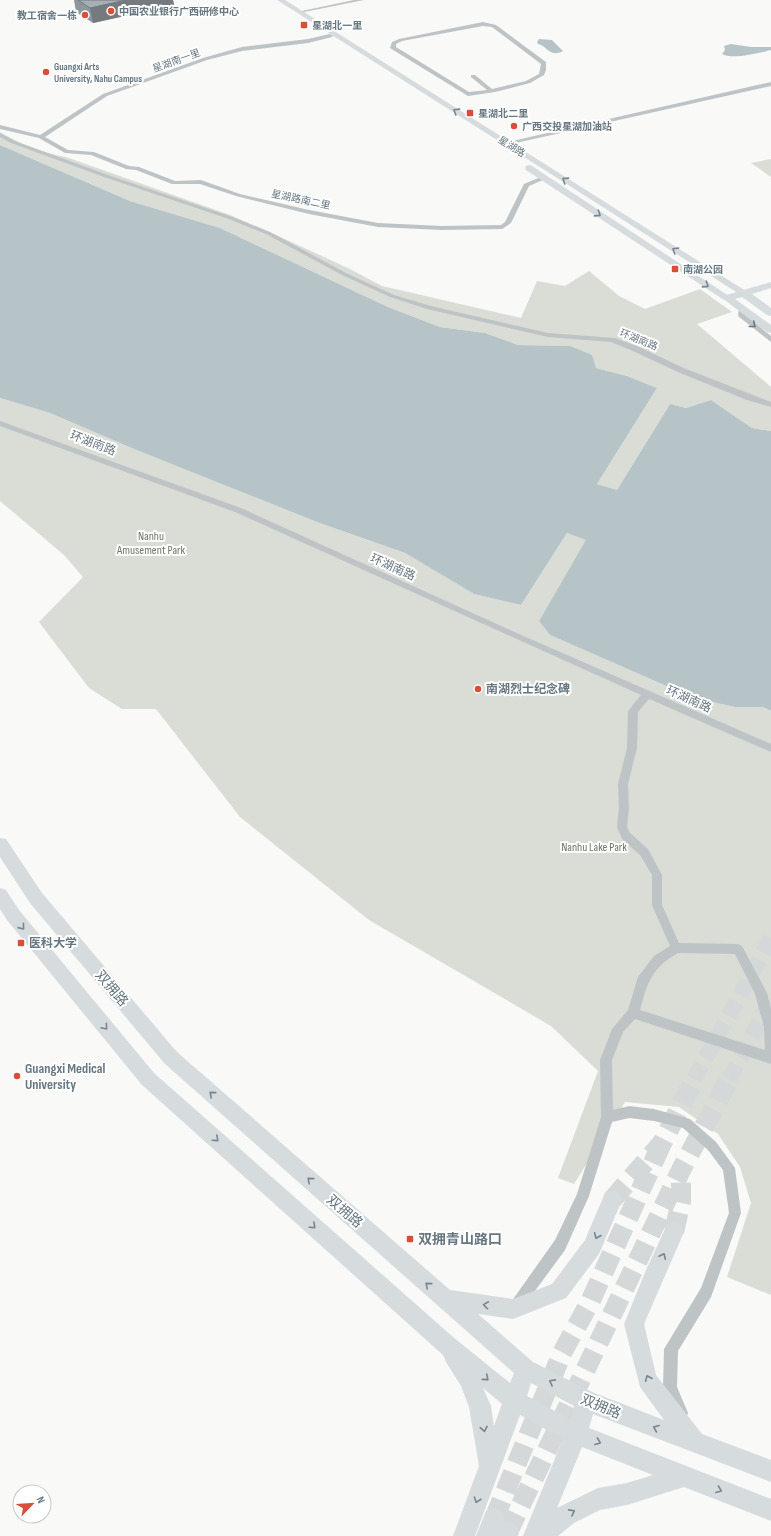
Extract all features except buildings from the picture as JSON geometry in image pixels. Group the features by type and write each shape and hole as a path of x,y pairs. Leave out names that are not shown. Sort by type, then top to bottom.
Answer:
{"main road":[{"name":"星湖路","path":"273,0 330,36 504,152"},
{"name":"星湖路","path":"280,0 744,293"},
{"name":"星湖路","path":"523,164 727,298"},
{"path":"727,298 771,286"},
{"path":"744,293 771,312"},
{"path":"727,298 771,330"},
{"path":"742,308 771,300"},
{"name":"双拥路","path":"0,844 36,898 171,1058 445,1300 526,1369 586,1401 695,1444 771,1471"},
{"path":"0,895 13,915 148,1079 446,1344 515,1401 576,1434 771,1510"},
{"path":"445,1300 513,1310 559,1291 592,1247 612,1200"},
{"path":"674,1232 653,1277 634,1324 647,1380 695,1444"},
{"path":"446,1344 468,1379 480,1406 489,1465"},
{"path":"464,1536 489,1465 515,1401 526,1369"},
{"path":"534,1536 576,1434 586,1401"},
{"path":"541,1536 566,1515 598,1499 627,1494 684,1476"}],"street":[{"path":"299,12 362,0"},
{"path":"488,24 494,26 544,63 544,69 541,75 535,80 491,91 478,94 468,94 393,48 394,44 401,40 488,24"},
{"name":"星湖南一里","path":"41,137 105,95 205,59 242,49 308,41 330,36"},
{"path":"473,76 491,91"},
{"path":"507,143 771,84"},
{"name":"星湖路南二里","path":"0,127 41,137 67,152 92,153 128,168 137,168 174,183 200,182 238,196 309,212 378,225 442,228 502,227 508,223 526,185 543,178"},
{"name":"环湖南路","path":"0,135 13,142 106,176 228,216 268,233 344,274 392,296 429,308 548,335 612,340 744,396 771,405"},
{"path":"742,308 740,315 771,340"},
{"name":"环湖南路","path":"0,423 238,510 502,630 771,748"},
{"path":"648,694 633,711 632,748 623,784 624,808 622,827 626,836 644,852 657,875 658,905 676,948"},
{"path":"513,1310 560,1245 583,1196 606,1117 606,1060 618,1028 633,1013 642,981 658,959 676,948 738,949 761,993 770,1027 771,1058 633,1013"},
{"path":"606,1117 629,1112 654,1114 686,1123 712,1146 729,1168 735,1213 706,1292 671,1349 670,1387 695,1444"}],"green space":[{"path":"0,132 32,148 66,157 230,215 350,269 382,286 521,318 537,281 565,286 589,271 619,296 645,309 700,289 732,312 697,324 771,387 771,431 752,428 711,400 686,408 670,404 617,490 597,484 657,388 627,376 596,368 570,346 518,345 485,333 440,327 388,307 220,228 130,201 0,145"},
{"path":"771,159 771,177 751,163"},
{"name":"Nanhu Lake Park","path":"0,398 50,413 134,449 317,522 405,553 474,594 521,605 567,533 587,540 539,621 550,635 671,688 707,701 735,707 763,707 771,711 771,1295 727,1277 751,1203 740,1167 718,1134 679,1107 625,1102 574,1184 558,1178 598,1071 551,1026 369,920 240,817 156,709 122,709 89,688 39,622 83,577 64,555 0,501"}],"shaded area":[{"path":"539,39 552,40 563,51 559,53 552,52 538,44 537,42"},
{"path":"731,44 751,47 771,47 771,50 739,56 726,56 722,54 725,50 724,46"},
{"path":"0,145 130,201 220,228 388,307 440,327 485,333 518,345 570,346 592,355 596,368 627,376 657,388 597,484 617,490 670,404 686,408 711,400 752,428 771,431 771,711 763,707 735,707 707,701 671,688 550,635 539,621 586,540 567,533 521,605 474,594 405,553 317,522 134,449 50,413 0,398"}],"tunnel":[{"path":"694,1079 771,938"},
{"path":"729,1079 771,1000"},
{"path":"662,1143 695,1078"},
{"path":"508,1532 681,1170 730,1078"},
{"path":"494,1519 562,1353 590,1302 662,1143"},
{"path":"612,1200 662,1143"},
{"path":"674,1232 681,1201 681,1175"}],"place":[{"name":"中国农业银行广西研修中心","path":"111,11"},
{"name":"教工宿舍一栋","path":"85,15"},
{"name":"星湖北一里","path":"304,25"},
{"name":"Guangxi Arts University, Nahu Campus","path":"46,72"},
{"name":"星湖北二里","path":"470,113"},
{"name":"广西交投星湖加油站","path":"514,126"},
{"name":"南湖公园","path":"675,269"},
{"name":"南湖烈士纪念碑","path":"478,689"},
{"name":"医科大学","path":"21,943"},
{"name":"Guangxi Medical University","path":"17,1076"},
{"name":"双拥青山路口","path":"410,1239"}],"park label":[{"name":"Nanhu Amusement Park","path":"151,543"}]}
